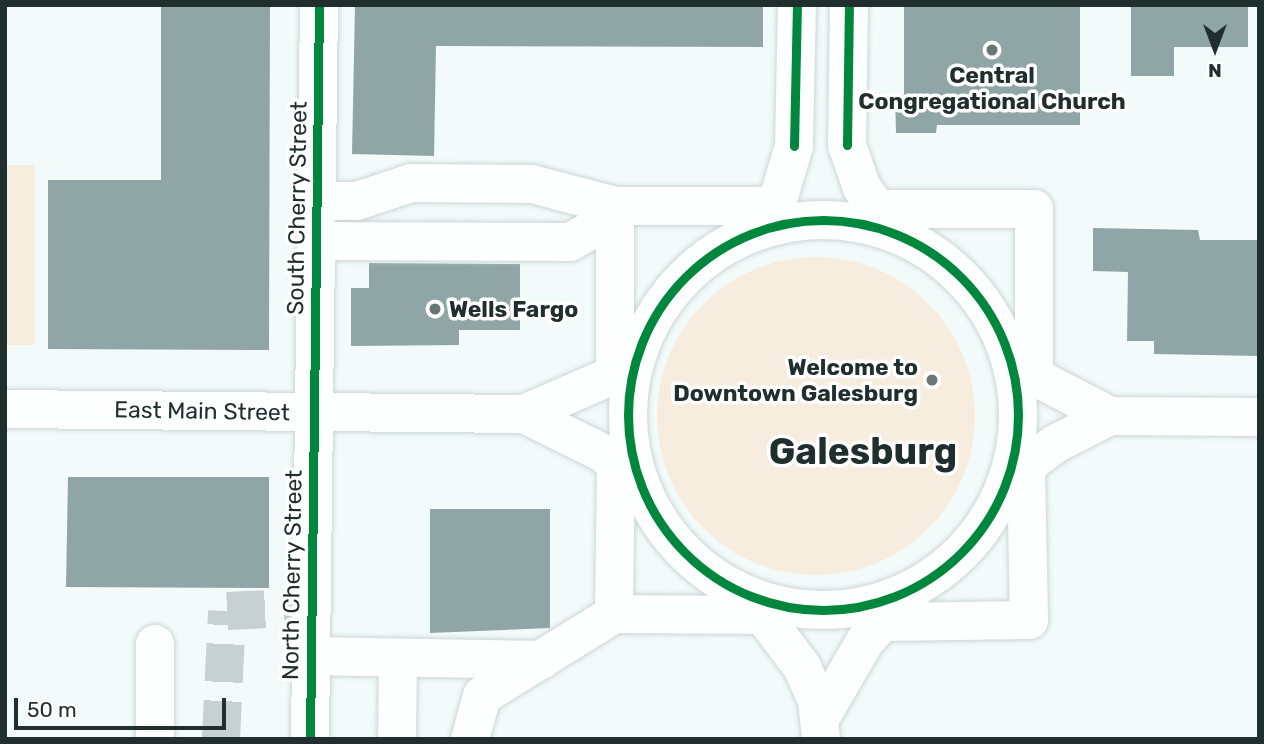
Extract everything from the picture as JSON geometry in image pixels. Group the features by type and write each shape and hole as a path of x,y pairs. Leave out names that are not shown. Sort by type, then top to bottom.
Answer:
{"main road":[{"name":"South Cherry Street","path":"314,412 319,5"},
{"path":"624,371 651,319 682,278 763,219 794,146 797,5"},
{"path":"849,5 847,145 886,221 965,279 1021,360 1110,416 1259,417"},
{"path":"796,96 848,97"},
{"path":"315,201 357,201 411,183 532,184 615,211 763,219 886,221 1034,209 1021,360 1017,473 1029,620 883,622"},
{"path":"315,242 570,242 615,211"},
{"path":"614,614 629,477 615,211"},
{"name":"East Main Street","path":"5,409 524,414 624,371"},
{"name":"North Cherry Street","path":"310,738 314,412"},
{"name":"East Main Street","path":"524,414 629,477"},
{"path":"821,728 883,622 915,588 955,560 987,524 1017,473 1110,416"},
{"path":"629,477 683,553 756,604 802,667 821,728"},
{"path":"471,739 482,696 614,614 756,604 821,611 870,605 915,588"},
{"path":"155,644 155,739"},
{"path":"310,656 541,660"},
{"path":"397,739 398,658"},
{"path":"294,739 310,738"}],"shaded area":[{"path":"5,165 35,165 35,345 5,345"},
{"path":"816,257 847,260 877,269 917,293 939,315 963,355 972,385 975,416 972,447 963,477 939,517 917,539 877,563 847,572 816,575 785,572 755,563 715,539 693,517 669,477 660,447 657,416 660,385 669,355 693,315 715,293 755,269 785,260"}],"building":[{"path":"161,5 270,5 269,350 48,349 48,180 161,180"},
{"path":"355,5 763,5 763,47 436,46 434,156 352,154"},
{"name":"Central Congregational Church","path":"904,5 1080,5 1080,125 937,125 936,133 896,133 895,95 904,95"},
{"path":"1131,5 1248,5 1248,47 1174,47 1174,76 1131,76"},
{"path":"1093,228 1198,230 1200,240 1259,240 1259,356 1154,354 1154,341 1127,341 1128,272 1093,271"},
{"name":"Wells Fargo","path":"369,263 520,264 520,330 459,330 459,345 351,346 351,288 369,288"},
{"path":"68,477 269,477 269,588 66,587"},
{"path":"430,509 550,509 550,628 430,633"}],"tunnel":[{"path":"221,739 227,611 311,607"}],"cycle path":[{"path":"310,739 319,5"},
{"path":"794,146 797,5"},
{"path":"847,145 849,5"},
{"path":"823,220 861,224 898,235 931,253 961,277 985,307 1003,340 1014,377 1018,415 1014,453 1003,490 985,523 961,553 931,577 898,595 861,606 823,610 785,606 748,595 715,577 685,553 661,523 643,490 632,453 628,415 632,377 643,340 661,307 685,277 715,253 748,235 785,224 823,220"}],"place":[{"name":"Central Congregational Church","path":"992,50"},
{"name":"Wells Fargo","path":"435,309"},
{"name":"Welcome to Downtown Galesburg","path":"932,380"}],"district":[{"name":"Galesburg","path":"863,451"}]}
